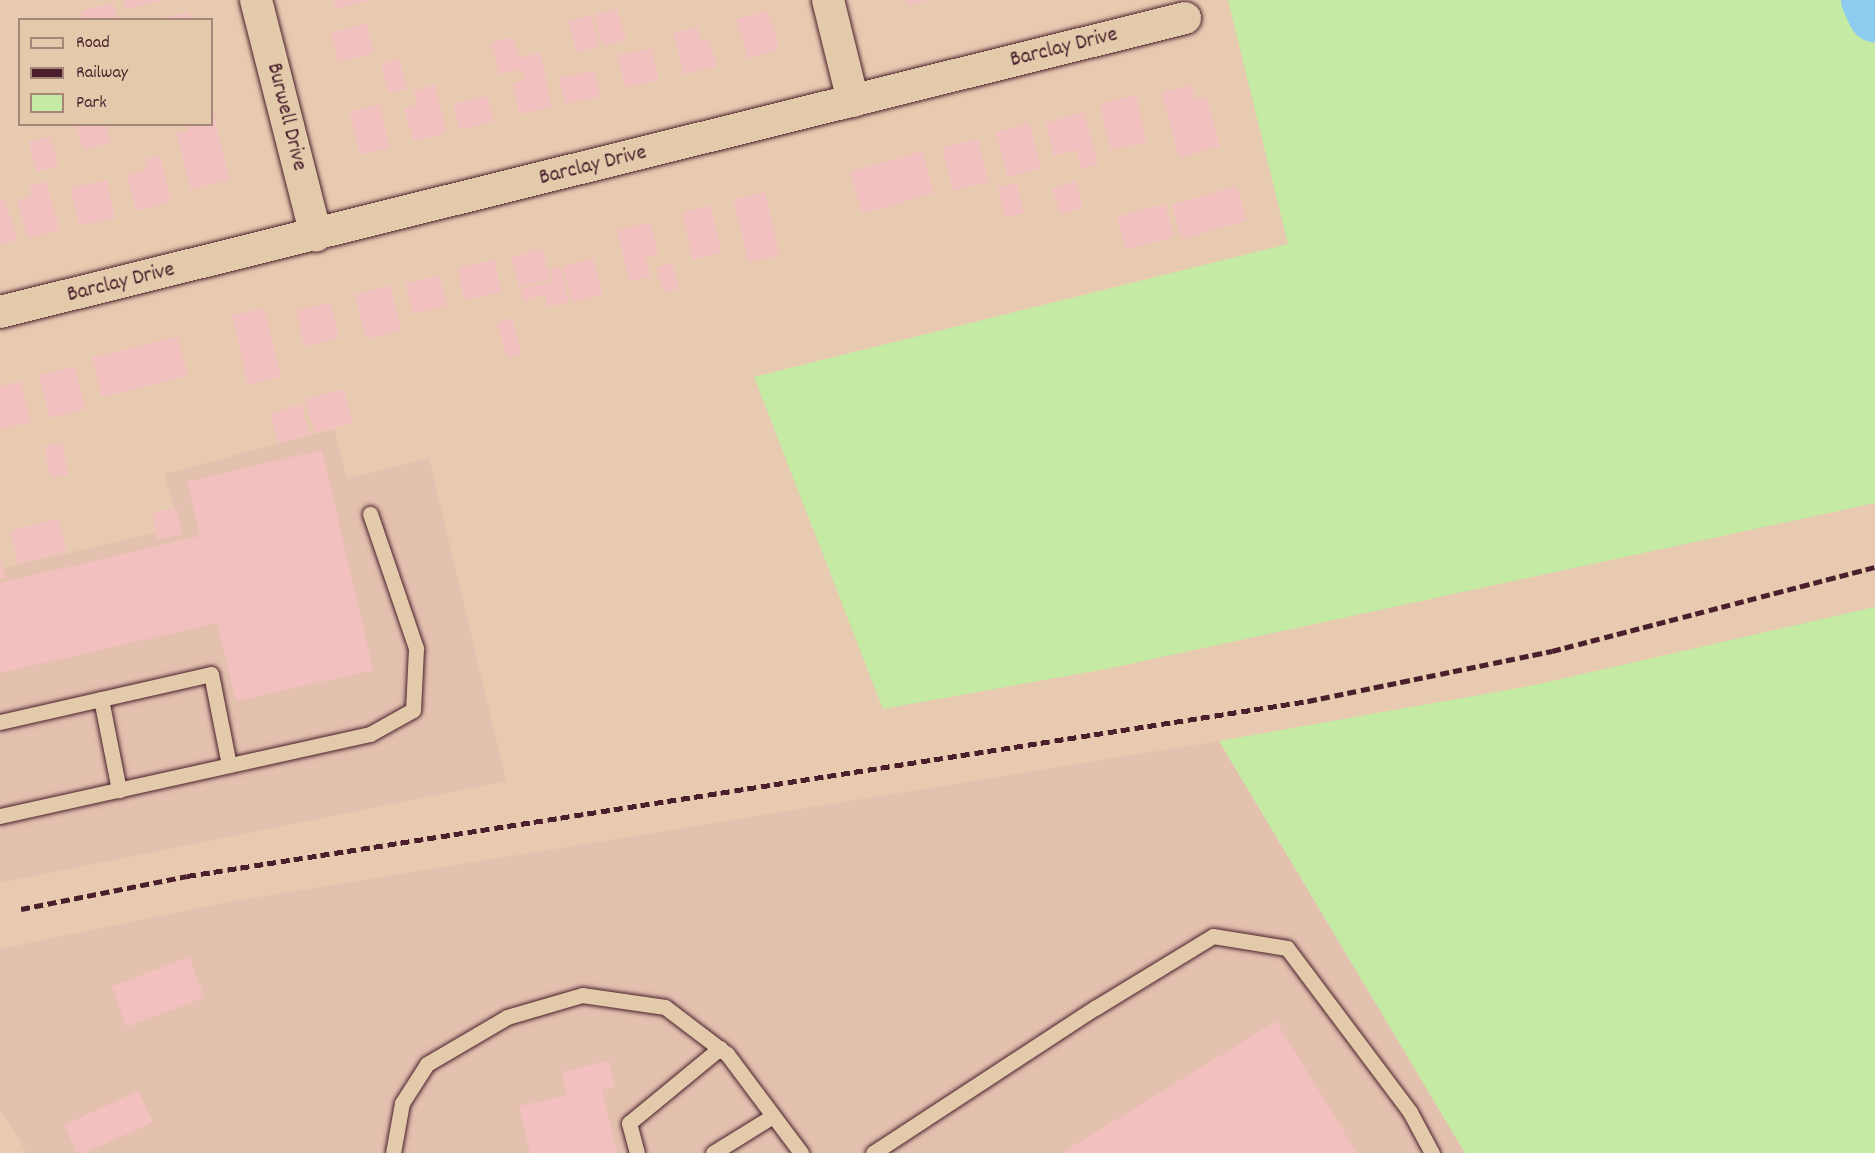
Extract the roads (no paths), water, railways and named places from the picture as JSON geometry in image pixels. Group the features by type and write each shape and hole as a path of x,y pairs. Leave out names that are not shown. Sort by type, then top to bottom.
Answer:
{"street":[{"name":"Burwell Drive","path":"256,0 315,235"},
{"path":"828,0 853,101"},
{"name":"Barclay Drive","path":"0,312 1185,18"}],"lane":[{"path":"0,816 370,734 413,710 416,648 370,514"},
{"path":"0,722 211,675 229,765"},
{"path":"101,699 119,790"},
{"path":"873,1153 1095,1008 1213,936 1287,948 1410,1112 1432,1153"},
{"path":"393,1153 402,1103 427,1064 507,1017 582,995 665,1007 728,1054 801,1153"},
{"path":"637,1153 629,1123 720,1048"},
{"path":"713,1153 773,1116"}],"waterway":[{"path":"1868,0 1875,15"}],"railway":[{"path":"21,909 187,876 1308,701 1552,651 1875,567"}]}
